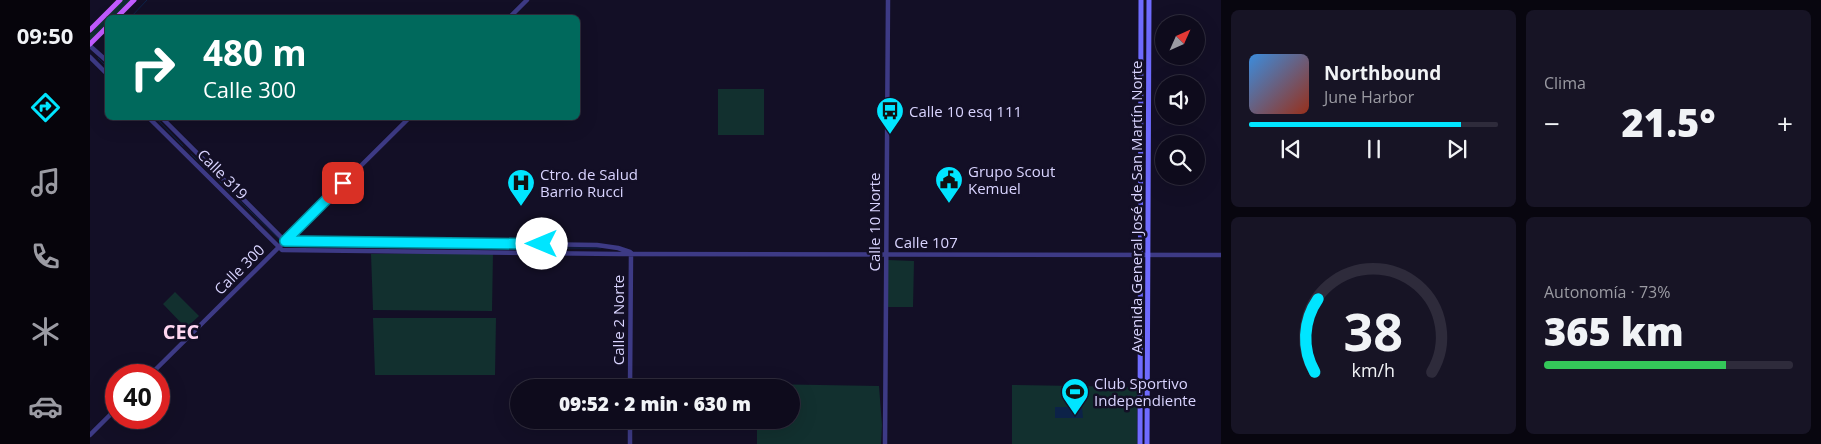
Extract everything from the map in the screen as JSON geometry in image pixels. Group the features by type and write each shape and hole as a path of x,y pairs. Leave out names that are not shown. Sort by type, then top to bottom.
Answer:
{"main road":[{"path":"90,30 120,0"},
{"path":"119,15 134,0"},
{"name":"Avenida General José de San Martín Norte","path":"1140,444 1141,0"},
{"name":"Avenida General José de San Martín Norte","path":"1147,444 1149,0"},
{"path":"90,45 105,29"}],"street":[{"path":"512,15 527,0"},
{"name":"Calle 10 Norte","path":"885,444 888,0"},
{"path":"90,45 105,59"},
{"path":"90,57 105,72"},
{"name":"Calle 319","path":"151,120 278,248"},
{"name":"Calle 319","path":"164,120 285,241"},
{"name":"Calle 300","path":"161,364 407,120"},
{"path":"285,241 597,245 618,248 631,253"},
{"path":"278,248 282,250 347,251 631,253"},
{"name":"Calle 107","path":"631,253 1221,255"},
{"name":"Calle 2 Norte","path":"630,379 631,253"},
{"path":"90,435 105,420"},
{"path":"630,429 630,444"}],"green space":[{"path":"122,0 131,0 115,15 108,15"},
{"path":"105,18 105,25 90,41 90,34"},
{"path":"718,89 764,89 764,135 718,135"},
{"path":"510,120 563,120 563,121"},
{"path":"493,253 492,311 373,310 371,254"},
{"path":"888,260 914,261 913,307 887,307"},
{"path":"175,292 199,316 186,328 163,304"},
{"path":"373,318 496,318 495,375 375,375"},
{"path":"800,385 879,386 882,425 881,444 757,444 757,429 800,429"},
{"name":"Club Sportivo Independiente","path":"1012,385 1137,387 1137,444 1012,444"}],"water":[{"path":"1055,407 1082,407 1083,418 1055,418"}],"waterway":[{"path":"113,15 127,0"},
{"path":"133,15 147,0"},
{"path":"94,33 105,23"},
{"path":"98,58 105,65"},
{"path":"158,120 183,146"},
{"path":"191,154 279,239"},
{"path":"291,246 369,247"},
{"path":"381,247 498,248"},
{"path":"510,248 601,248"}],"place":[{"name":"Calle 10 esq 111","path":"890,135"},
{"name":"Grupo Scout Kemuel","path":"949,204"},
{"name":"Ctro. de Salud Barrio Rucci","path":"521,207"},
{"name":"Club Sportivo Independiente","path":"1075,416"}],"district":[{"name":"CEC","path":"181,331"}],"route":[{"path":"343,183 285,241 542,244"}]}
